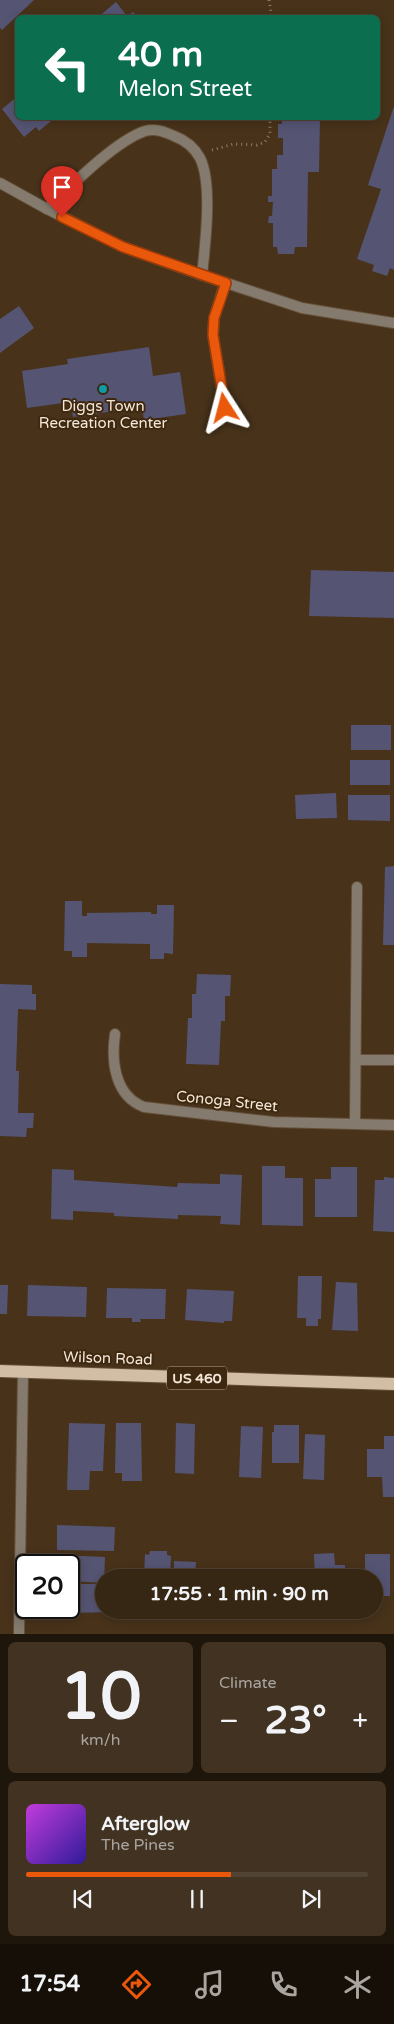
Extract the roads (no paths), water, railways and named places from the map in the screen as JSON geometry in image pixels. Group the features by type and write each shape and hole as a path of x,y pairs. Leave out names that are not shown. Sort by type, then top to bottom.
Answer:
{"main road":[{"name":"Wilson Road","path":"0,1371 394,1384"}],"street":[{"path":"47,210 90,168 133,136 146,131 160,130 182,139 192,147 200,158 205,173 206,197 202,275"},
{"path":"0,183 47,210 123,247 302,308 394,323"},
{"path":"225,408 213,335 214,318 226,283"},
{"path":"355,1124 357,887"},
{"name":"Conoga Street","path":"115,1034 114,1062 120,1087 125,1096 134,1103 144,1107 274,1122 394,1125"},
{"path":"356,1060 394,1060"},
{"path":"18,1634 23,1372"}],"place":[{"name":"Diggs Town Recreation Center","path":"103,389"}]}
